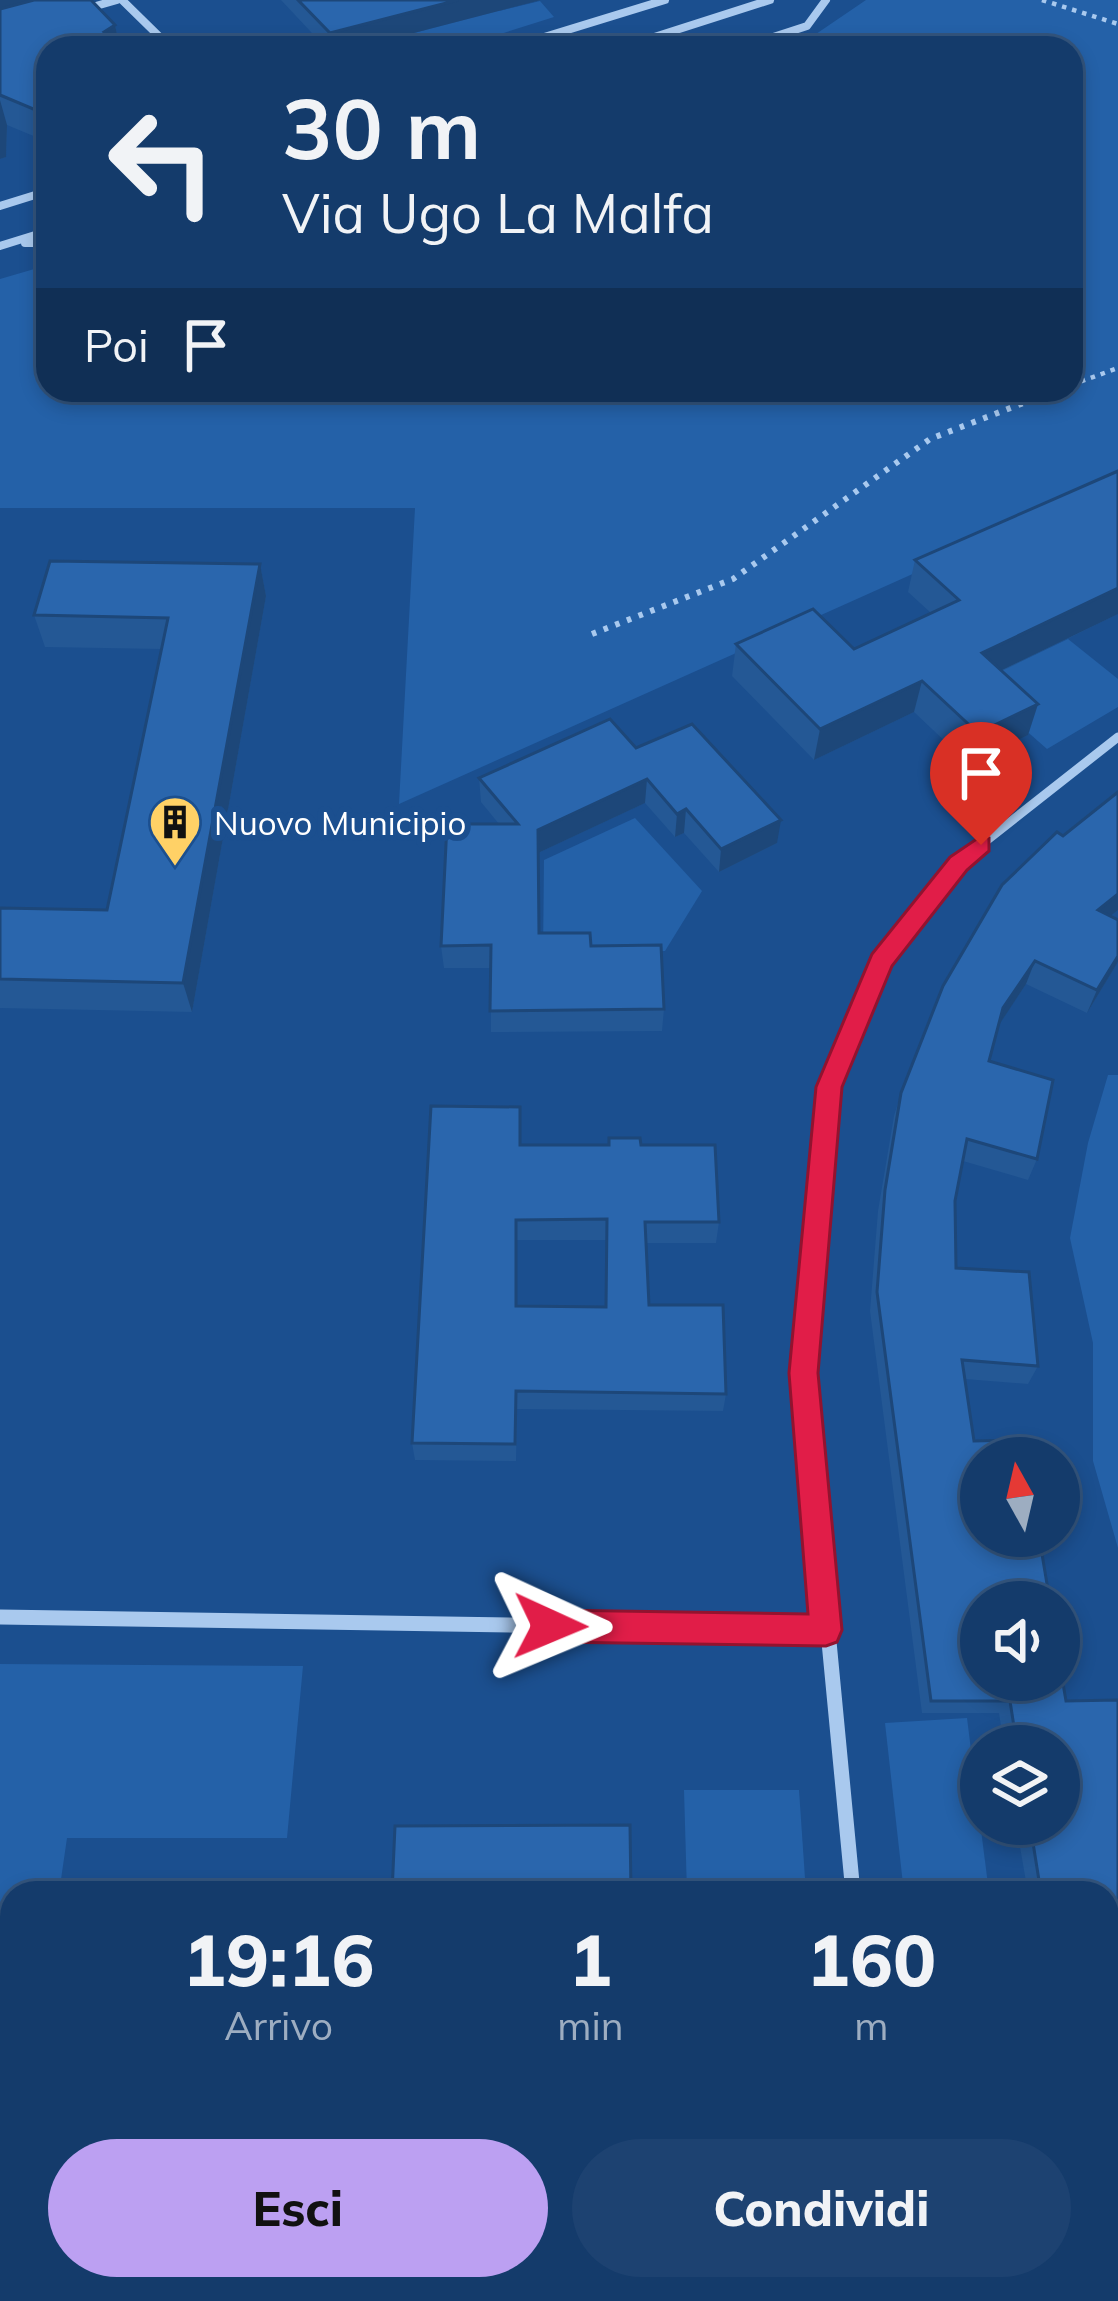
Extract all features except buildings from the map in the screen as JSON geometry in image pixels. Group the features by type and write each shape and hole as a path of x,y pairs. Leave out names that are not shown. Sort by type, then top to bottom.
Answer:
{"street":[{"path":"78,11 120,0 158,36"},
{"path":"548,36 665,0"},
{"path":"658,36 770,0"},
{"path":"777,36 807,26 826,0"},
{"path":"0,206 36,195"},
{"path":"0,246 36,235"},
{"path":"11,243 36,243"},
{"path":"852,1881 803,1373 829,1087 881,961 958,863 1118,737"},
{"path":"0,1617 826,1630"}],"path":[{"path":"1042,0 1118,24"},
{"path":"1083,381 1118,368"},
{"path":"592,634 733,579 930,439 1025,402"}],"shaded area":[{"path":"487,0 499,11 540,1 554,17 494,36 402,36"},
{"path":"866,0 1118,0 1118,482 399,804 415,508 0,508 0,279 36,268 36,402 1083,402 1083,36 810,36"},
{"path":"1068,639 1118,679 1118,707 1047,749 973,684"},
{"path":"635,818 702,891 665,951 543,955 544,860"},
{"path":"1108,1075 1118,1075 1118,1548 1093,1461 1093,1343 1070,1238 1088,1143"},
{"path":"0,1664 303,1666 287,1838 67,1838 61,1881 0,1881"},
{"path":"967,1718 968,1725 960,1725 960,1845 983,1845 987,1881 903,1881 885,1723"},
{"path":"684,1790 799,1790 805,1881 687,1881"}],"place":[{"name":"Nuovo Municipio","path":"175,868"}],"route":[{"path":"550,1626 826,1630 803,1373 829,1087 881,961 958,863 981,845"}]}
